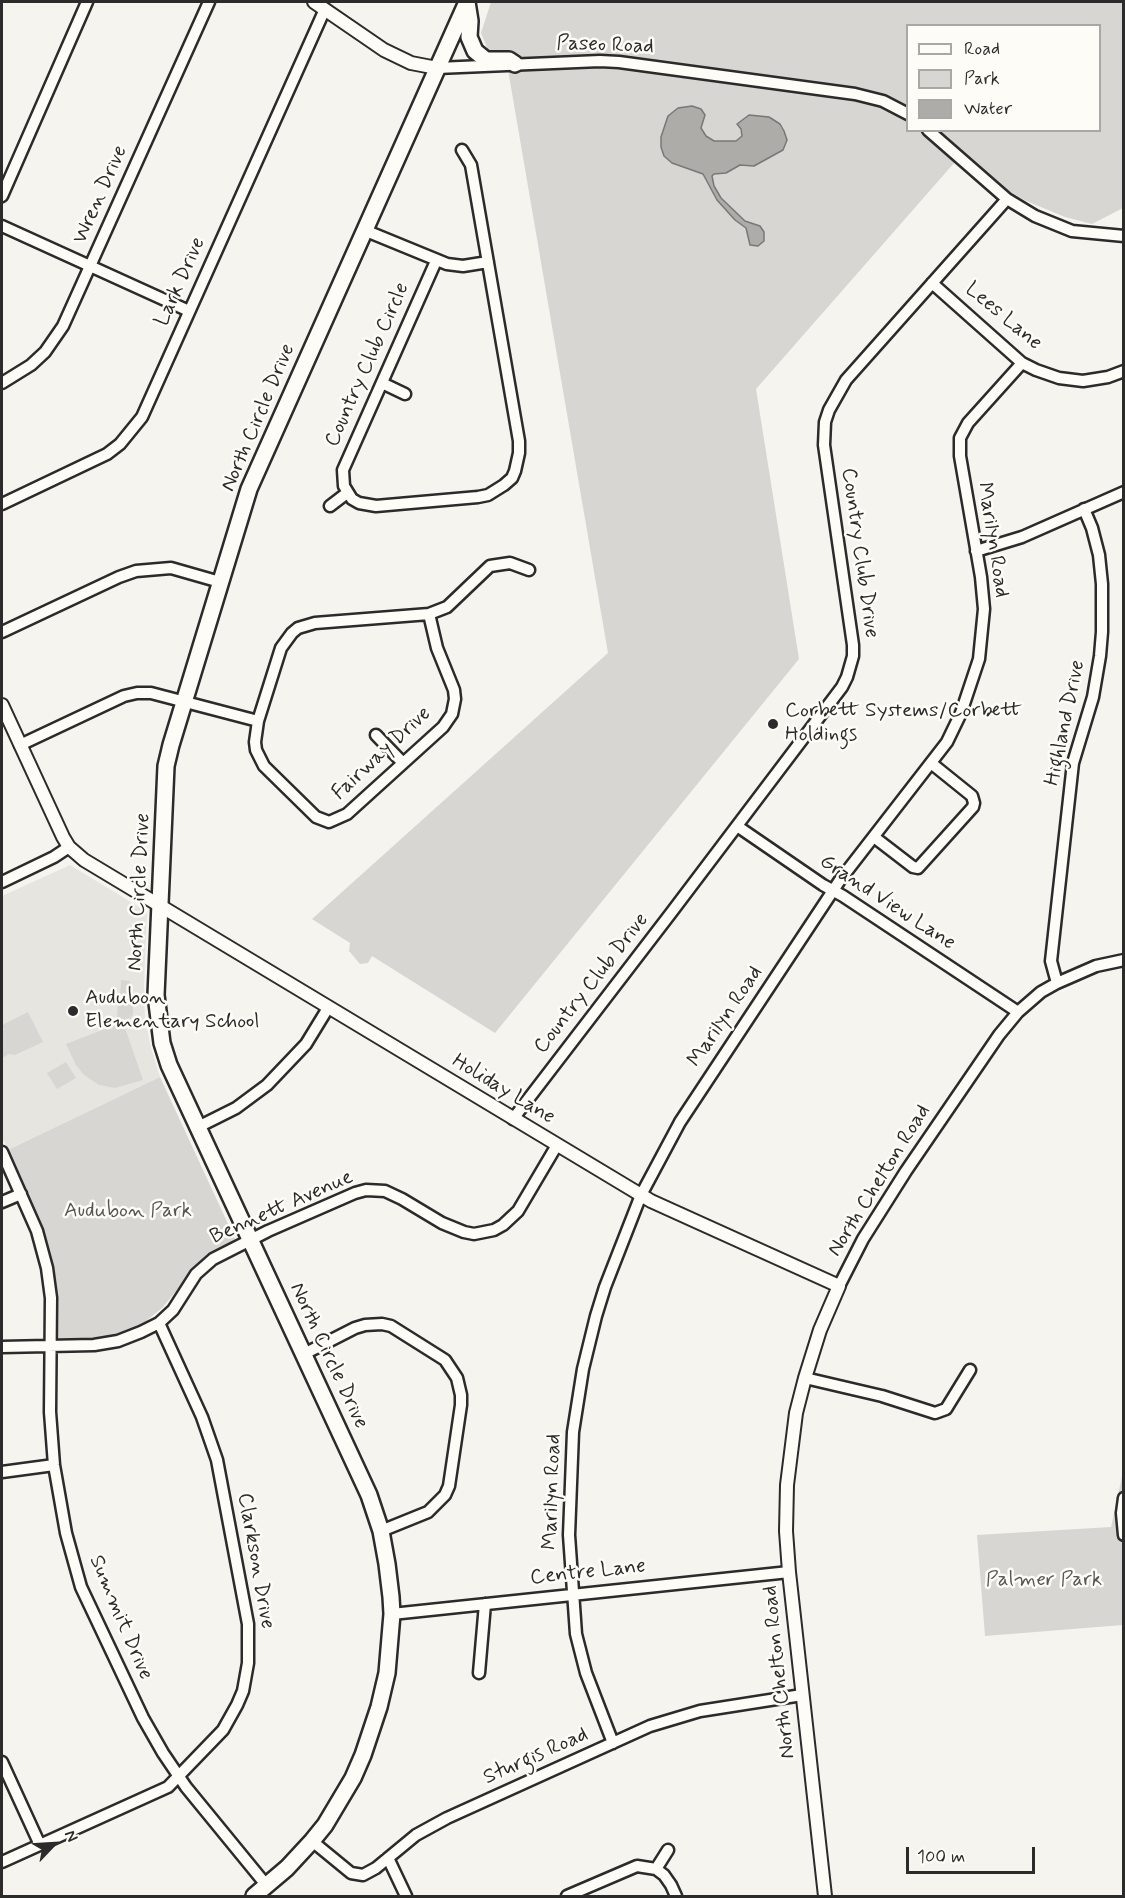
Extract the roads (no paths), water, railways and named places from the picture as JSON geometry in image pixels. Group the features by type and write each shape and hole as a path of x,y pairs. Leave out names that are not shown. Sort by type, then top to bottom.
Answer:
{"main road":[{"path":"467,2 470,21 469,37 475,51 486,60 509,60 515,64"},
{"name":"North Circle Drive","path":"254,1896 312,1841 335,1809 353,1778 379,1707 387,1673 392,1614 381,1532 356,1464 169,1065 162,1043 156,995 166,766 249,489 467,2"}],"street":[{"path":"2,195 87,2"},
{"name":"Wren Drive","path":"2,383 31,365 56,339 209,2"},
{"name":"Paseo Road","path":"320,5 384,50 411,63 437,68 600,61 855,93 883,101 906,113"},
{"name":"Lark Drive","path":"2,504 107,454 120,444 142,417 320,5"},
{"path":"930,132 1008,199 1035,216 1064,228 1087,234 1124,236"},
{"path":"330,506 347,493 359,503 376,506 488,495 512,478 518,461 519,441 471,165 462,150"},
{"path":"2,163 12,168"},
{"name":"Country Club Drive","path":"513,1119 842,687 851,666 853,645 824,445 825,422 829,410 846,380 1008,199"},
{"path":"2,226 189,311"},
{"path":"364,230 436,261 463,266 488,262"},
{"name":"Country Club Circle","path":"347,493 344,486 344,470 436,261"},
{"name":"Lees Lane","path":"932,283 1022,363 1047,374 1071,380 1095,379 1124,371"},
{"name":"Marilyn Road","path":"613,1743 586,1673 576,1634 568,1535 573,1432 583,1369 605,1287 641,1195 689,1108 833,891 931,763 946,742 961,713 979,658 983,602 960,456 960,438 968,423 1022,363"},
{"path":"381,383 405,394"},
{"path":"976,550 1022,537 1124,492"},
{"name":"Highland Drive","path":"1057,983 1051,961 1073,763 1093,697 1102,632 1099,555 1084,509"},
{"name":"Fairway Drive","path":"429,614 437,648 454,690 454,708 443,727 347,814 329,827 310,813 264,766 256,750 258,721 281,648 298,628 315,623 429,614 447,607 490,566 510,563 529,570"},
{"path":"2,632 118,577 136,571 171,568 220,582"},
{"path":"20,745 124,696 137,693 151,693 258,721"},
{"path":"2,705 69,847 54,857 2,882"},
{"path":"376,735 403,763"},
{"path":"874,837 912,867 918,868 973,807 972,796 931,763"},
{"name":"Grand View Lane","path":"737,826 1018,1012"},
{"name":"Holiday Lane","path":"69,847 84,860 159,906 641,1195 839,1286"},
{"name":"North Chelton Road","path":"825,1896 786,1531 787,1485 796,1413 820,1330 863,1239 900,1180 999,1035 1018,1012 1041,992 1096,966 1124,960"},
{"path":"198,1127 241,1105 276,1077 306,1044 328,1008"},
{"name":"Bennett Avenue","path":"2,1347 81,1346 107,1344 129,1338 159,1323 173,1310 196,1274 220,1254 340,1198 366,1190 385,1191 392,1194 442,1223 464,1232 474,1234 494,1230 518,1211 557,1145"},
{"name":"Summit Drive","path":"2,1152 37,1231 47,1268 51,1298 50,1412 54,1465 66,1533 81,1587 143,1718 178,1776 267,1886"},
{"path":"2,1202 21,1194"},
{"name":"Clarkson Drive","path":"2,1862 168,1787 215,1740 237,1705 246,1677 249,1637 217,1460 202,1417 159,1323"},
{"path":"303,1354 355,1328 382,1324 391,1326 445,1360 457,1378 461,1395 460,1405 445,1495 428,1512 381,1532"},
{"path":"805,1378 882,1396 935,1413 946,1408 970,1370"},
{"path":"2,1472 54,1465"},
{"path":"1124,1498 1122,1525 1124,1535"},
{"name":"Centre Lane","path":"392,1614 789,1572"},
{"path":"479,1673 485,1604"},
{"name":"Sturgis Road","path":"312,1841 344,1868 358,1875 370,1872 417,1835 447,1818 650,1726 683,1715 802,1695"},
{"path":"2,1762 40,1845"},
{"path":"656,1869 668,1850"},
{"path":"388,1858 406,1896"},
{"path":"567,1896 637,1866 656,1869 664,1875 676,1896"}],"water":[{"path":"692,106 701,109 705,115 701,128 706,136 714,141 736,141 742,136 737,124 749,115 769,117 780,124 784,131 787,140 783,150 754,166 740,165 726,173 712,176 714,186 721,198 745,221 760,226 764,232 764,241 758,246 750,245 746,228 735,220 717,200 703,174 672,163 664,156 661,137 668,116 678,108"}],"place":[{"name":"Corbett Systems/Corbett Holdings","path":"773,724"},
{"name":"Audubon Elementary School","path":"73,1011"}],"park label":[{"name":"Audubon Park","path":"128,1212"},
{"name":"Palmer Park","path":"1044,1581"}]}
